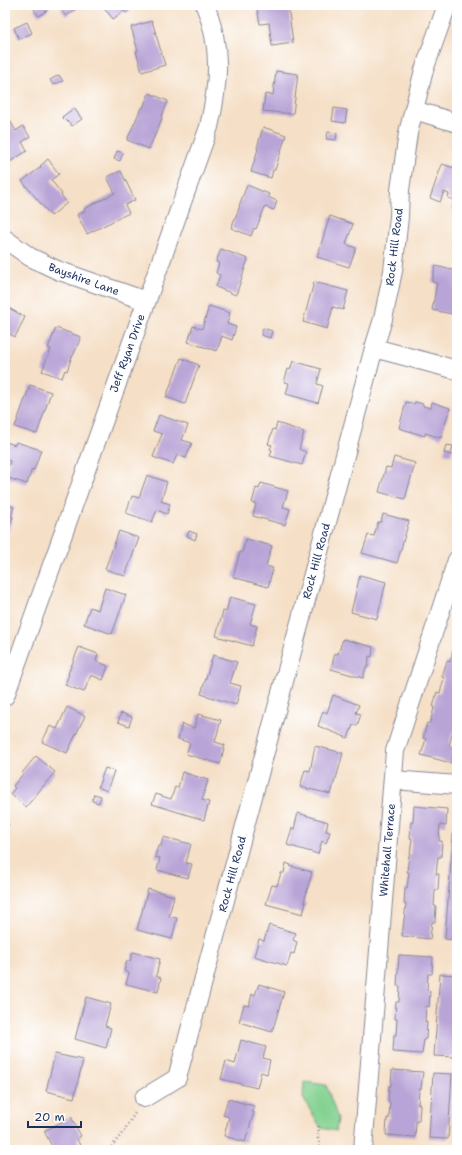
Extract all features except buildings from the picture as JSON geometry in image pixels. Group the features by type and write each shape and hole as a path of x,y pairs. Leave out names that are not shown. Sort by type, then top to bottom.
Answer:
{"street":[{"name":"Jeff Ryan Drive","path":"5,696 209,127 215,102 218,74 216,44 205,5"},
{"name":"Rock Hill Road","path":"144,1098 177,1078 374,348 383,320 393,271 399,217 400,190 408,133 424,70 447,5"},
{"path":"414,110 457,123"},
{"name":"Bayshire Lane","path":"5,239 30,257 57,270 146,301"},
{"path":"374,348 457,370"},
{"name":"Whitehall Terrace","path":"363,1150 395,751 457,560"},
{"path":"393,780 457,785"}],"path":[{"path":"109,1150 124,1131 144,1098"},
{"path":"319,1126 318,1138 321,1150"}],"green space":[{"path":"304,1082 326,1085 338,1119 336,1131 321,1128 303,1098"}]}
